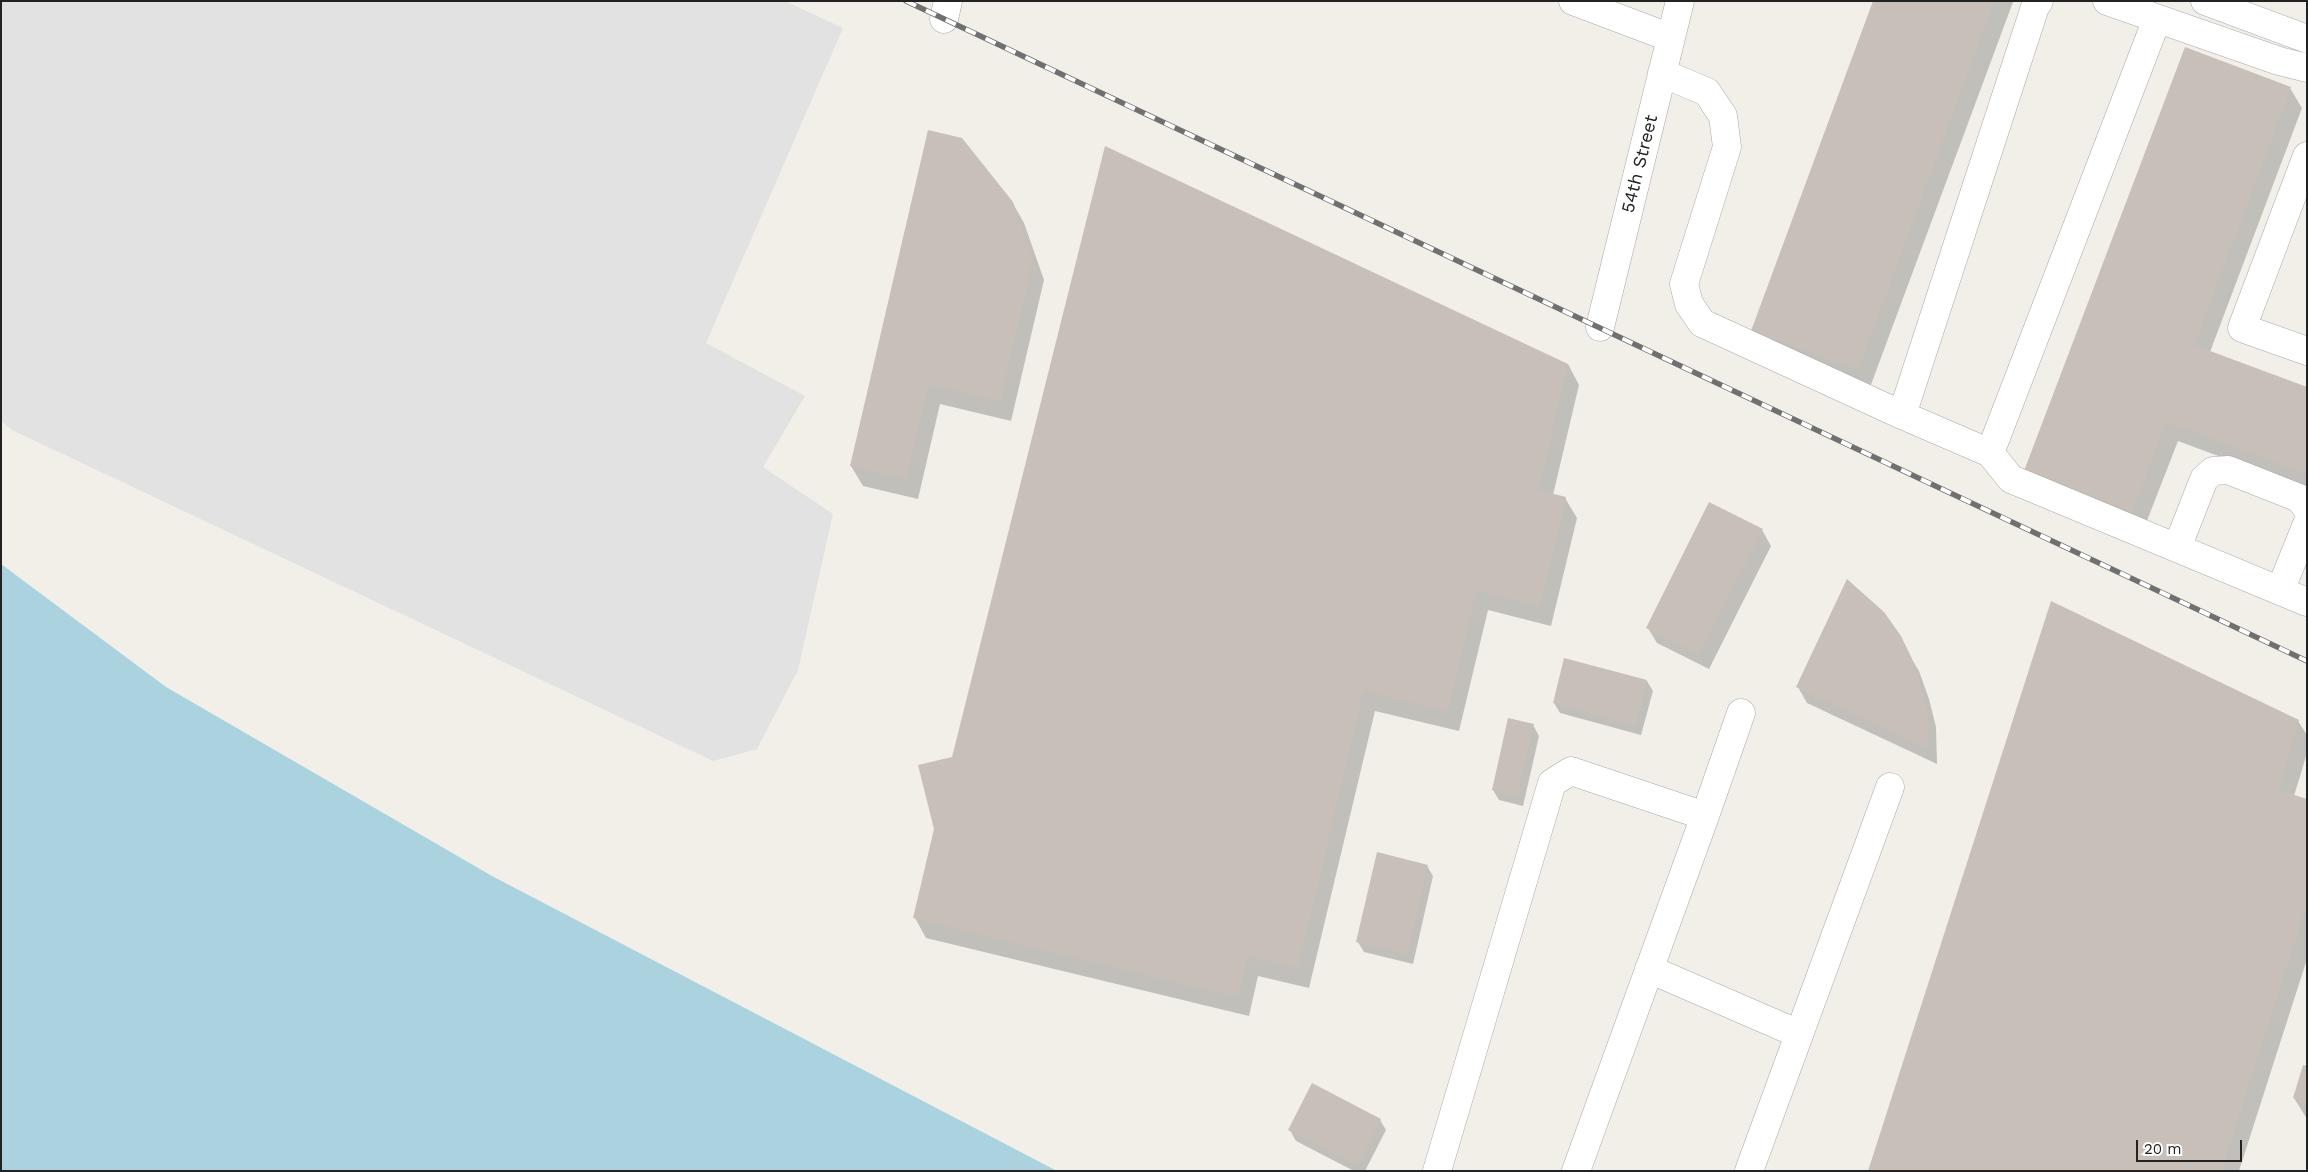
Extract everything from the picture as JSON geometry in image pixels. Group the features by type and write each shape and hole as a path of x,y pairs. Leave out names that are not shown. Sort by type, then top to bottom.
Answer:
{"street":[{"path":"1573,1 1671,38"},
{"name":"54th Street","path":"1600,327 1680,1"},
{"path":"1902,414 2032,16 2039,1"},
{"path":"2106,1 2279,61 2307,68"},
{"path":"2204,1 2307,39"},
{"path":"1990,453 2157,19"},
{"path":"1662,73 1706,92 1723,116 1727,147 1684,284 1689,304 1702,323 1990,453 2011,479 2307,602"},
{"path":"2307,156 2242,328 2307,351"},
{"path":"2177,548 2204,479 2213,471 2228,470 2299,498 2307,508"},
{"path":"2280,591 2307,524"},
{"path":"1576,1171 1741,713"},
{"path":"1437,1171 1552,783 1571,771 1705,816"},
{"path":"1749,1171 1890,787"},
{"path":"1649,969 1799,1034"}],"shaded area":[{"path":"1,1 785,1 843,28 706,343 805,396 763,467 833,514 798,670 757,749 713,761 12,430 1,421"}],"water":[{"path":"1,564 166,687 492,876 1057,1171 1,1171"}],"building":[{"path":"1873,1 1994,1 1858,370 1751,331"},
{"path":"2185,47 2291,87 2194,345 2307,387 2307,474 2166,421 2132,512 2024,471"},
{"path":"928,130 962,138 1013,202 1033,258 1000,401 928,384 906,479 850,466"},
{"path":"1105,146 1568,364 1538,490 1566,497 1540,606 1476,590 1448,711 1363,691 1298,968 1247,956 1237,997 913,918 934,829 918,765 952,757"},
{"path":"1709,502 1763,529 1699,654 1646,628"},
{"path":"1847,579 1884,612 1901,636 1914,663 1927,710 1929,749 1796,687"},
{"path":"2051,601 2299,720 2278,790 2307,799 2307,903 2221,1171 1868,1171"},
{"path":"1564,658 1647,680 1635,725 1553,703"},
{"path":"1508,718 1534,724 1517,796 1492,790"},
{"path":"1377,852 1428,865 1407,954 1356,942"},
{"path":"2303,1065 2307,1066 2307,1103 2293,1098"},
{"path":"1312,1083 1381,1119 1357,1166 1288,1130"}],"railway":[{"path":"906,1 2307,661"}]}
